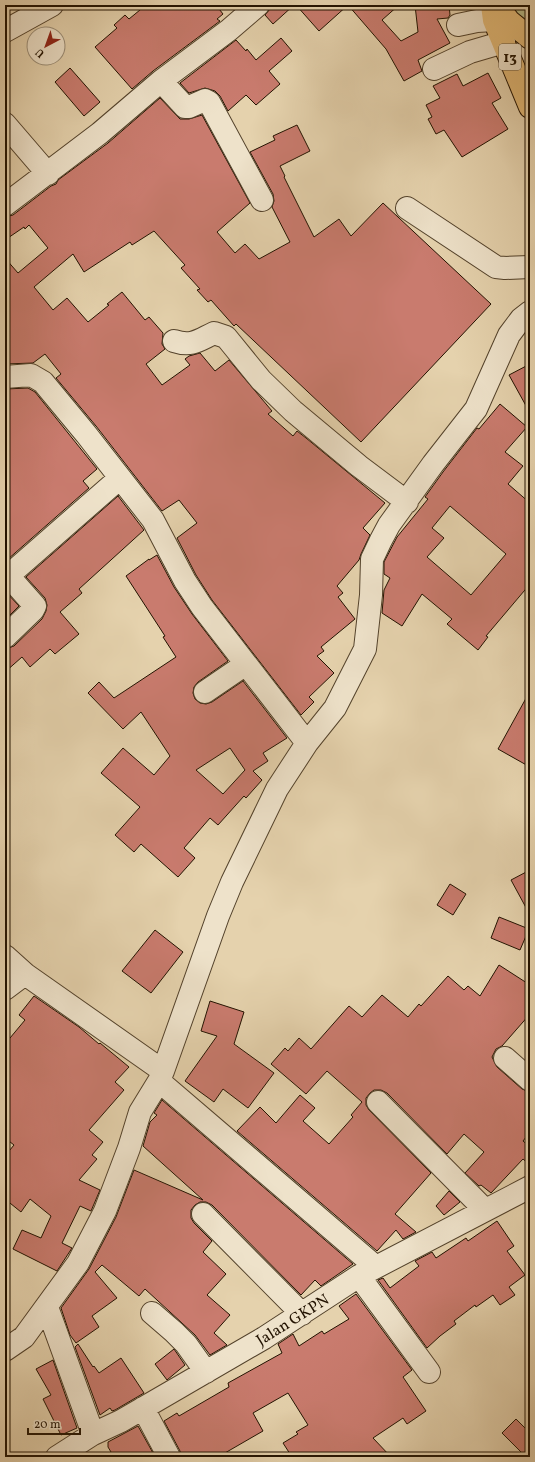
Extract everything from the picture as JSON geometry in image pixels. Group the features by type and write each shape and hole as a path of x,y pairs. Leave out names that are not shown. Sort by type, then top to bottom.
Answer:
{"highway":[{"path":"494,10 530,38"},
{"name":"13","path":"494,10 504,42 530,107"}],"street":[{"path":"5,30 52,5"},
{"path":"5,205 48,174 100,133 161,81 229,30 258,5"},
{"path":"458,25 477,21 494,10"},
{"path":"434,69 470,52 504,42"},
{"path":"161,81 185,106 189,107 205,100 209,102 262,200"},
{"path":"5,124 48,174"},
{"path":"407,208 496,267 530,268"},
{"path":"5,1350 24,1336 47,1307 78,1263 99,1223 127,1154 140,1112 161,1076 218,916 232,882 277,790 307,743 335,708 366,649 371,595 372,559 381,540 389,525 433,464 476,409 509,335 521,319 530,312"},
{"path":"174,340 184,344 196,341 214,332 226,337 261,380 293,410 360,466 407,502"},
{"path":"5,377 31,375 43,382 86,434 154,520 185,581 202,607 307,743"},
{"path":"5,637 33,610 34,606 7,574 120,478"},
{"path":"205,692 246,664"},
{"path":"5,956 25,974 161,1076 367,1272 429,1372"},
{"path":"5,989 25,974"},
{"path":"504,1058 530,1080"},
{"path":"378,1102 485,1210"},
{"name":"Jalan GKPN","path":"57,1457 87,1444 107,1428 206,1372 302,1314 367,1272 530,1187"},
{"path":"203,1214 302,1314"},
{"path":"47,1307 87,1444"},
{"path":"152,1313 186,1344 206,1372"},
{"path":"143,1408 168,1457"}],"green space":[{"path":"508,5 530,5 530,29"}],"building":[{"path":"146,5 216,5 223,14 217,19 220,21 153,71 132,89 95,47 117,28 114,25 125,15 129,19"},
{"path":"270,5 294,5 273,24 265,15 270,9"},
{"path":"296,5 348,5 319,31"},
{"path":"348,5 399,5 382,20 401,41 418,32 415,5 449,5 450,15 448,18 437,19 450,43 418,60 422,71 404,81 386,49"},
{"path":"281,38 292,51 269,71 280,84 256,105 246,95 228,111 220,96 215,91 205,88 189,93 180,83 236,40 246,51 247,49 256,60"},
{"path":"70,68 100,102 84,116 55,82"},
{"path":"488,73 501,98 492,103 508,129 462,157 444,130 436,134 428,119 432,117 426,105 440,98 433,86 457,74 463,86"},
{"path":"160,98 180,119 189,119 202,115 250,203 217,232 235,253 245,244 259,259 290,242 272,207 274,201 273,194 250,152 275,140 273,136 297,125 310,151 280,166 314,237 339,219 351,236 383,203 491,304 361,442 236,324 234,326 211,300 208,302 197,290 200,289 181,268 185,265 154,231 132,245 130,242 84,272 73,254 34,287 53,310 67,298 88,322 122,292 145,320 149,317 163,333 162,344 165,349 146,364 162,385 190,365 185,359 189,356 200,353 215,371 229,360 272,411 268,414 293,436 297,431 385,503 363,528 370,535 359,560 337,586 343,593 338,597 355,619 321,647 324,651 317,656 334,673 309,697 314,702 301,715 212,600 196,575 177,538 197,523 179,500 162,511 96,426 56,378 61,374 45,354 33,363 5,364 5,258 18,273 48,248 29,225 25,229 24,227 5,240 5,217 13,215 51,186 56,184 58,180 108,143"},
{"path":"530,364 530,413 509,375"},
{"path":"28,388 35,392 97,469 83,481 89,488 7,560 5,560 5,389"},
{"path":"500,404 527,427 505,452 523,466 508,484 530,503 530,584 486,636 488,637 478,650 447,624 452,619 422,594 402,626 382,613 384,590 390,578 384,574 384,562 397,537 428,499 425,497 443,472 477,428 479,429","holes":["450,506 506,554 471,595 427,557 444,538 432,528"]},
{"path":"118,496 144,530 79,589 82,593 60,612 79,634 55,654 50,649 30,667 22,657 5,672 5,649 14,646 42,619 46,611 47,605 45,598 26,577"},
{"path":"157,555 174,587 192,614 228,661 198,682 194,687 193,693 195,699 200,703 206,704 212,702 243,681 287,738 263,753 268,761 253,771 262,780 246,798 244,796 218,825 210,818 184,848 195,858 178,877 141,844 134,852 115,835 140,807 101,773 123,748 154,775 170,756 141,712 123,729 88,693 99,682 114,698 176,657 163,637 165,636 126,576","holes":["230,748 245,770 223,794 196,770"]},
{"path":"5,591 19,606 5,620"},
{"path":"530,691 530,767 498,749"},
{"path":"530,870 530,915 511,880"},
{"path":"450,884 466,894 453,915 437,905"},
{"path":"499,917 529,929 520,950 491,938"},
{"path":"155,930 183,952 151,993 122,971"},
{"path":"499,965 530,985 530,1014 502,1046 496,1049 492,1057 497,1067 522,1089 530,1092 530,1132 523,1141 530,1147 530,1165 523,1159 491,1193 481,1185 479,1186 465,1173 484,1152 464,1134 447,1154 387,1093 381,1090 374,1090 366,1098 366,1105 369,1110 431,1173 395,1214 416,1232 403,1239 396,1230 377,1251 237,1131 260,1107 276,1123 300,1095 315,1108 303,1121 329,1144 353,1117 351,1115 362,1102 327,1071 306,1094 271,1064 285,1048 288,1051 299,1038 311,1049 349,1006 362,1017 382,995 408,1017 419,1004 421,1006 448,976 464,990 468,986 480,996"},
{"path":"34,996 79,1027 129,1067 115,1082 124,1090 89,1130 103,1142 92,1155 97,1159 79,1180 100,1190 91,1211 80,1206 62,1243 72,1248 57,1271 13,1249 22,1230 41,1238 51,1216 30,1199 21,1212 5,1199 5,1156 14,1145 5,1138 5,1044 25,1020 19,1015"},
{"path":"210,1001 244,1012 234,1044 274,1073 248,1108 223,1089 214,1102 185,1081 217,1036 201,1031"},
{"path":"162,1100 353,1264 321,1286 315,1280 301,1295 212,1205 206,1202 200,1202 195,1205 191,1210 191,1218 212,1241 203,1252 226,1274 207,1295 230,1315 214,1333 227,1345 210,1355 195,1335 145,1289 139,1296 102,1265 95,1272 117,1298 92,1316 99,1327 76,1343 70,1335 61,1308 89,1269 116,1217 134,1170 203,1200 143,1146 150,1122 157,1115 154,1113"},
{"path":"449,1191 460,1202 444,1215 436,1206"},
{"path":"497,1221 514,1246 507,1251 525,1275 509,1287 515,1295 500,1305 493,1295 476,1307 475,1305 454,1321 456,1324 427,1348 378,1280 383,1278 390,1288 419,1266 415,1261 432,1252 436,1258 466,1238 468,1241"},
{"path":"356,1294 412,1370 403,1377 426,1411 407,1424 403,1418 373,1438 391,1457 292,1457 283,1443 298,1434 296,1432 308,1425 288,1393 253,1413 263,1431 218,1457 181,1457 180,1451 164,1421 177,1413 179,1416 229,1387 228,1383 282,1353 278,1344 293,1334 299,1346 322,1331 324,1334 349,1319 339,1306"},
{"path":"78,1344 93,1367 94,1366 99,1373 121,1358 144,1393 115,1410 112,1411 110,1408 100,1415 75,1347"},
{"path":"174,1349 185,1365 167,1380 155,1364"},
{"path":"53,1360 77,1428 61,1435 43,1399 51,1395 36,1369"},
{"path":"516,1419 530,1433 530,1457 526,1457 502,1433"},
{"path":"138,1426 153,1453 146,1457 114,1457 108,1447 108,1442"}]}
